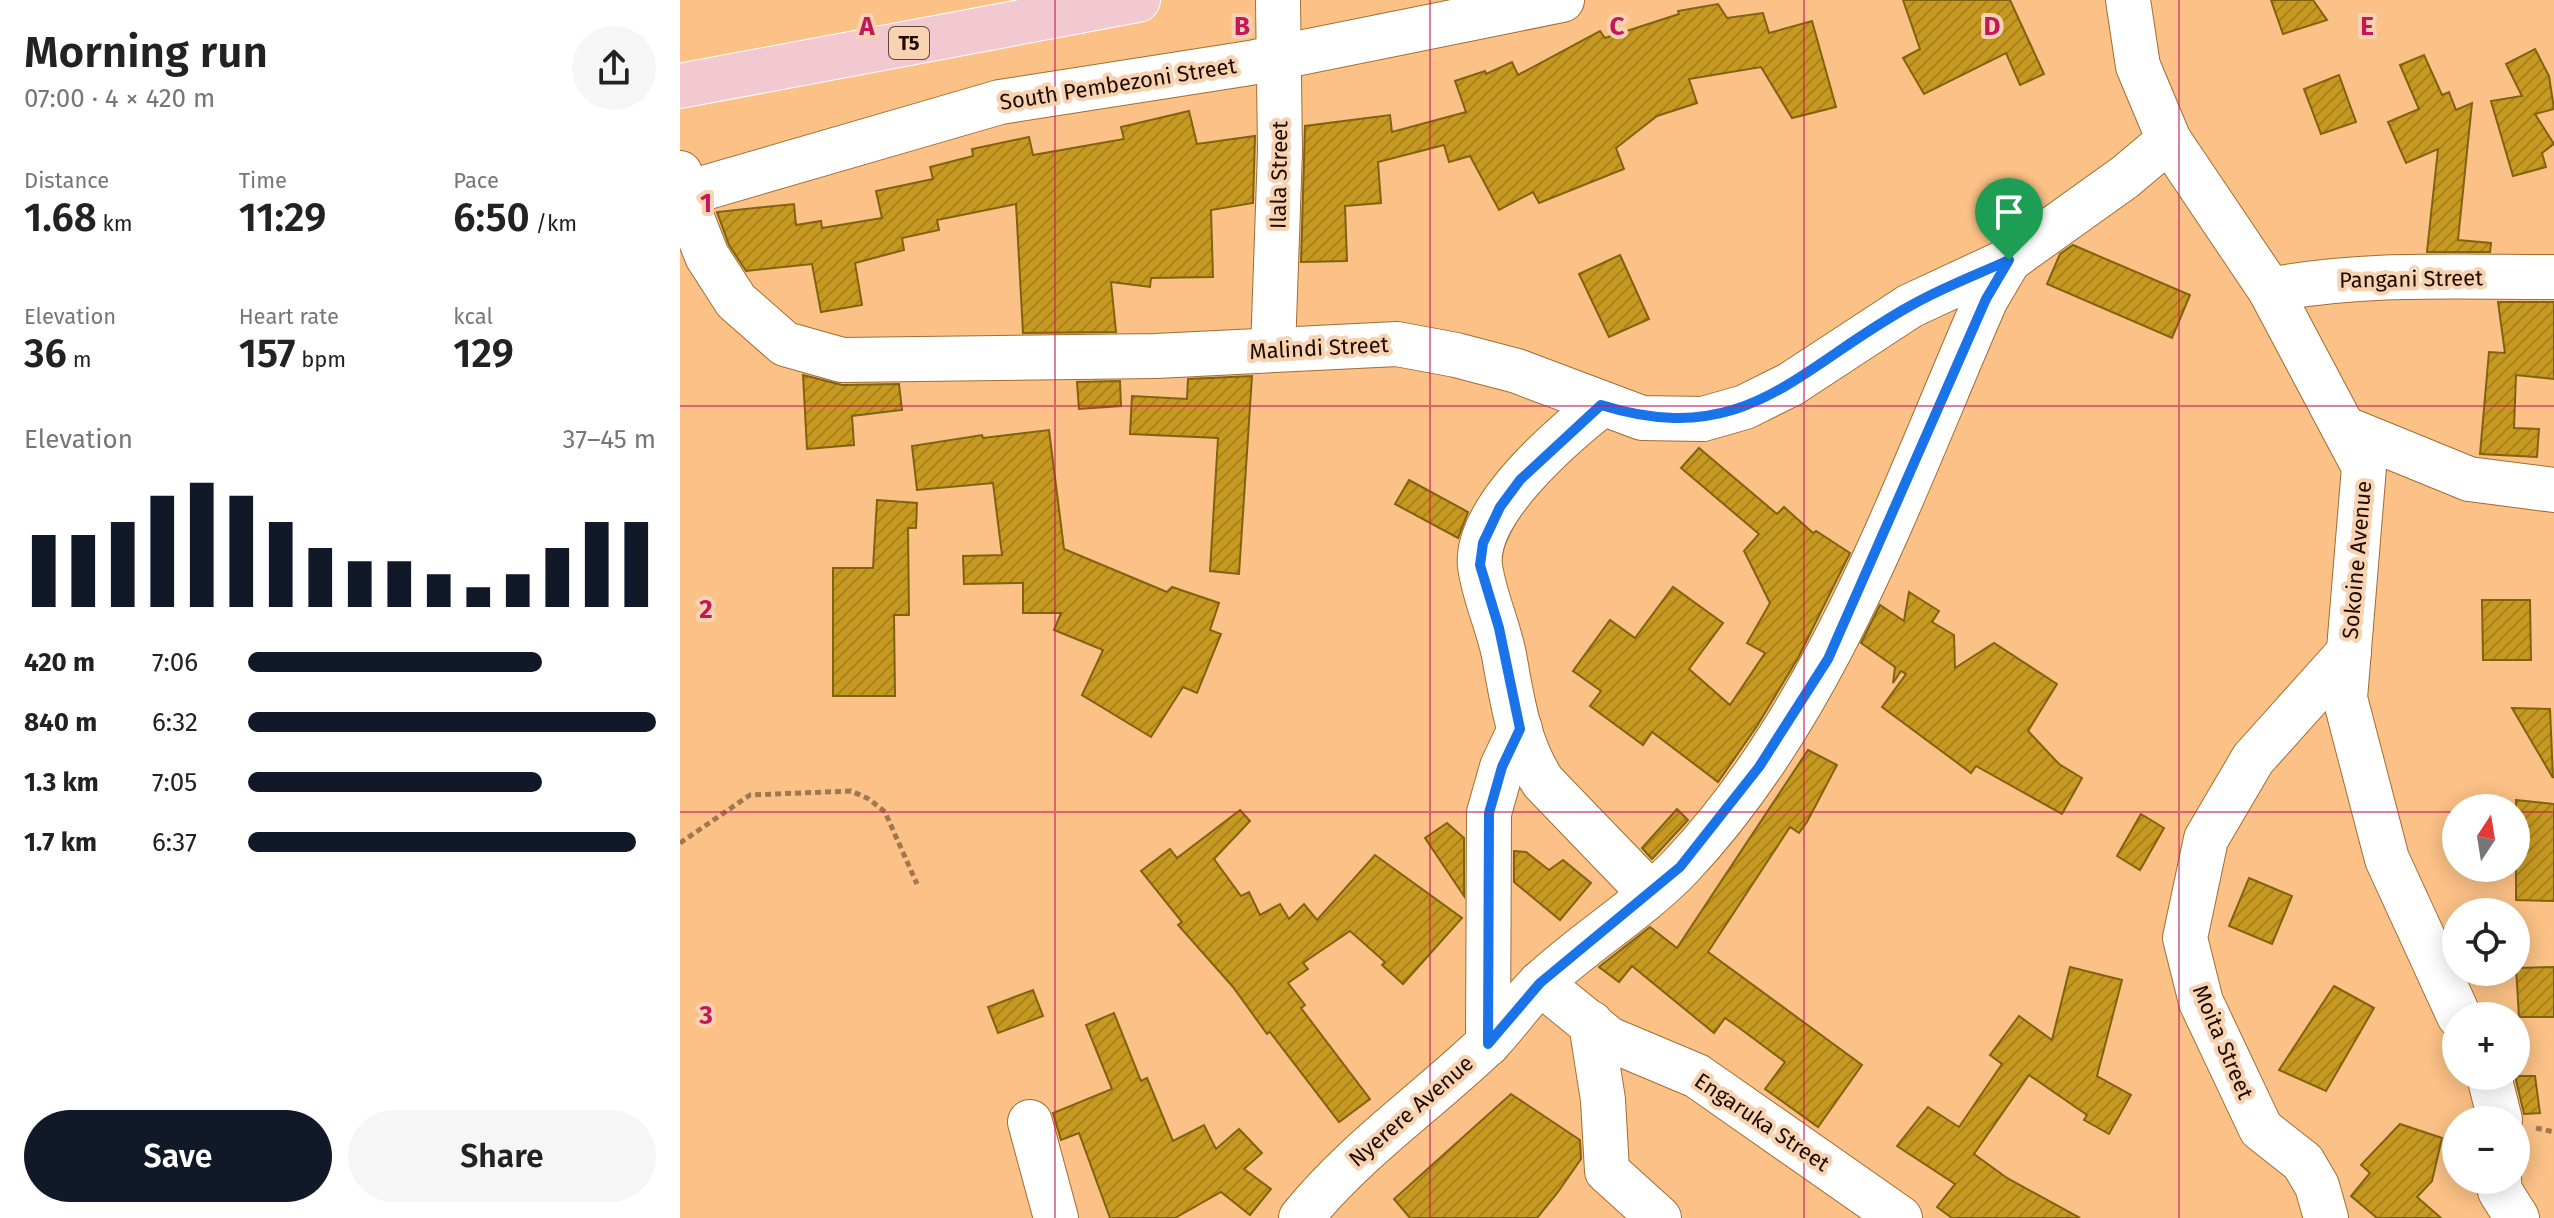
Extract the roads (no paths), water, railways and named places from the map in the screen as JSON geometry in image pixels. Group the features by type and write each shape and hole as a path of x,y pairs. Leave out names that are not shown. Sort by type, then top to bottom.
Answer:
{"highway":[{"name":"T5","path":"680,86 1138,0"}],"street":[{"name":"Ilala Street","path":"1273,350 1279,209 1278,0"},
{"name":"South Pembezoni Street","path":"681,187 1000,102 1279,56 1562,0"},
{"name":"Sokoine Avenue","path":"2128,0 2138,66 2169,140 2270,290 2358,453 2364,482 2345,698 2387,859 2453,1002"},
{"name":"Nyerere Avenue","path":"1301,1218 1338,1200 1488,1044 1540,983 1680,867 1720,818 1759,767 1828,659 1986,299 2009,260 2125,177 2169,140"},
{"name":"Malindi Street","path":"681,187 707,256 736,301 785,344 842,360 1156,356 1397,344 1517,371 1642,418 1703,419 1745,407 1791,384 1910,306 2009,260"},
{"name":"Pangani Street","path":"2270,290 2316,281 2366,278 2554,277"},
{"path":"1601,405 1520,480 1500,507 1483,543 1480,565 1499,628 1530,762 1543,782 1650,893"},
{"path":"2344,428 2469,479 2554,490"},
{"name":"Moita Street","path":"2326,1218 2317,1186 2303,1162 2261,1129 2201,1002 2185,938 2206,839 2253,759 2349,652"},
{"path":"1488,1044 1489,813 1502,767 1520,729"},
{"name":"Engaruka Street","path":"1540,983 1626,1048 1697,1076 1900,1218"},
{"path":"1591,1023 1603,1100 1607,1171 1659,1218"},
{"path":"1030,1122 1056,1218"},
{"path":"2502,1194 2517,1218"}]}
